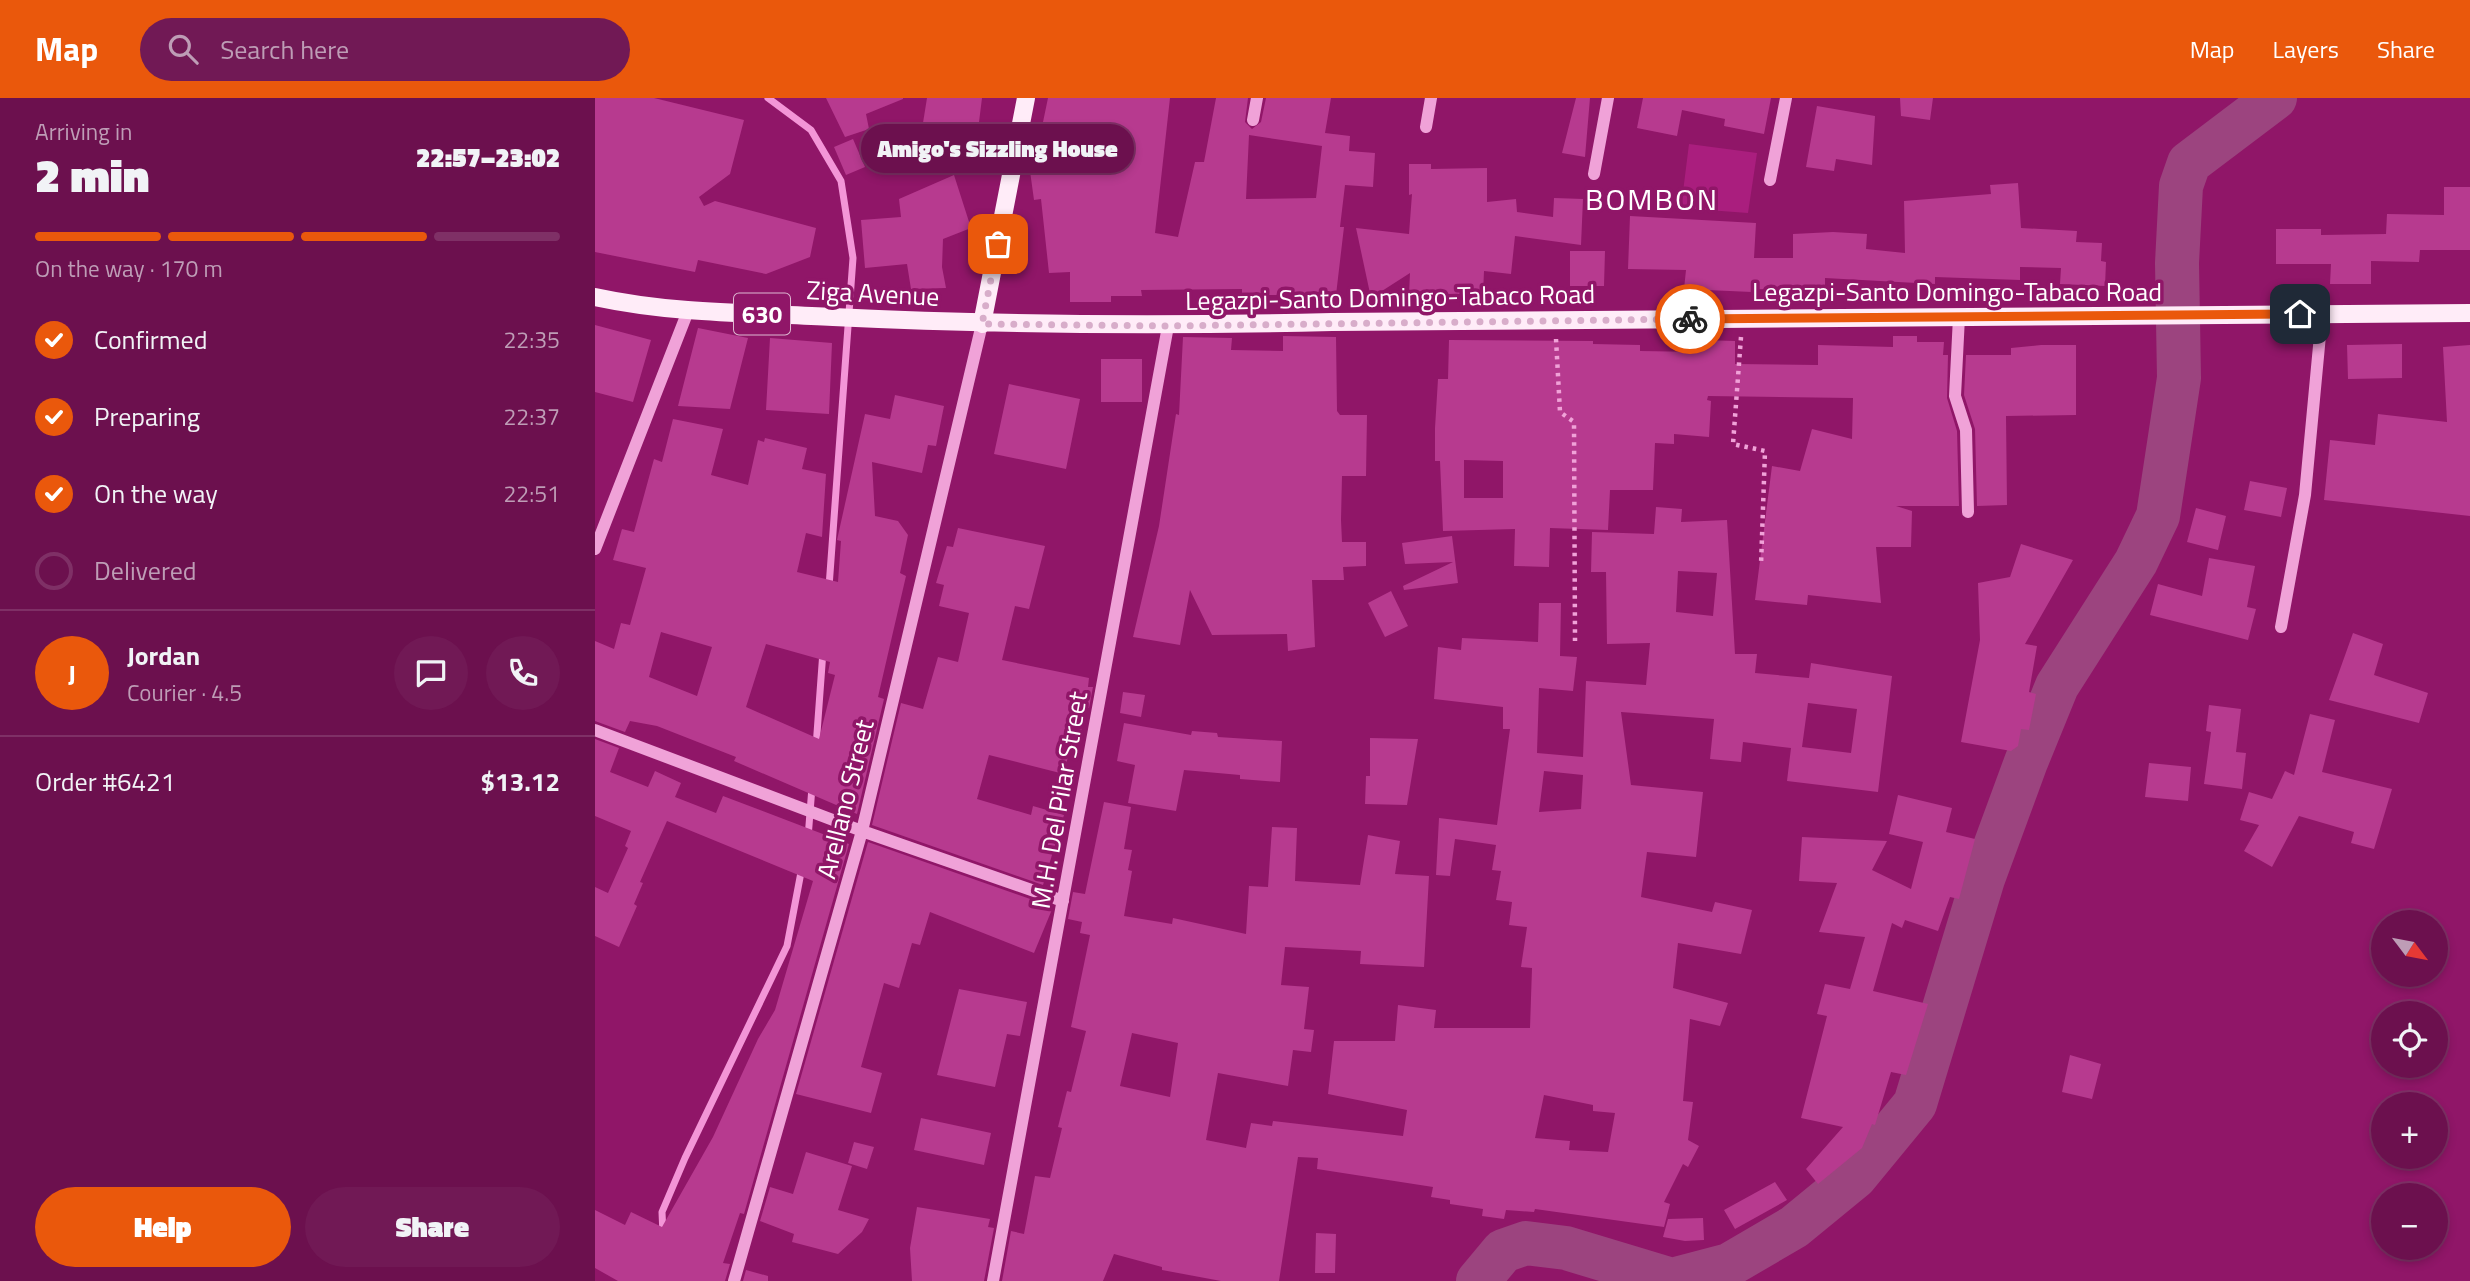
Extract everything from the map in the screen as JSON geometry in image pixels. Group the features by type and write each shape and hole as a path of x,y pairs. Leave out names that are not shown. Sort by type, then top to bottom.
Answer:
{"main road":[{"path":"982,324 1026,98"},
{"name":"Ziga Avenue","path":"595,297 688,311 982,324"},
{"name":"Legazpi-Santo Domingo-Tabaco Road","path":"982,324 1168,326 1742,318 2470,313"}],"street":[{"path":"1253,120 1257,98"},
{"path":"1426,127 1431,98"},
{"path":"1594,174 1608,98"},
{"path":"1770,180 1786,98"},
{"path":"595,549 688,311"},
{"path":"2281,627 2305,495 2322,314"},
{"path":"1959,317 1955,396 1966,430 1968,512"},
{"name":"Arellano Street","path":"734,1281 862,831 982,324"},
{"name":"M.H. Del Pilar Street","path":"993,1281 1168,326"},
{"path":"595,730 862,831 1063,901"}],"path":[{"path":"1742,318 1733,444 1765,451 1761,565"},
{"path":"1555,320 1560,412 1574,422 1575,641"}],"shaded area":[{"path":"1689,144 1757,153 1748,213 1681,208"}],"building":[{"path":"595,98 654,98 744,120 730,174 699,197 704,206 715,201 816,228 810,257 766,274 698,260 695,272 595,252"},
{"path":"826,98 903,99 866,114 869,129 845,137"},
{"path":"927,98 982,98 975,154 954,151 957,133 922,129"},
{"path":"1048,98 1170,98 1155,233 1178,237 1195,162 1204,162 1216,98 1248,98 1245,122 1252,129 1261,122 1266,98 1331,98 1325,133 1350,136 1349,151 1375,153 1373,187 1345,185 1340,227 1344,227 1336,295 1242,295 1242,289 1141,290 1142,296 1111,296 1111,302 1070,302 1070,272 1049,273 1041,199 1034,200 1030,171 1033,170","holes":["1249,135 1322,146 1316,198 1246,199"]},
{"path":"1576,98 1590,98 1585,157 1562,153"},
{"path":"1643,98 1771,98 1764,134 1724,126 1725,119 1682,110 1677,136 1637,128"},
{"path":"1900,98 1933,98 1930,120 1901,116"},
{"path":"1817,106 1875,116 1872,165 1836,159 1834,171 1806,167"},
{"path":"853,139 865,167 846,175 834,147"},
{"path":"1409,164 1431,164 1431,169 1487,168 1487,202 1516,199 1517,212 1553,217 1554,198 1583,199 1581,245 1515,236 1511,274 1484,271 1483,294 1409,294 1410,273 1371,298 1356,228 1409,234 1412,194 1409,195"},
{"path":"954,175 971,228 943,239 942,267 946,288 911,289 907,264 865,268 861,220 901,217 899,199"},
{"path":"2018,183 2021,228 2077,231 2076,242 2102,243 2101,261 2106,262 2105,286 2060,284 2061,268 2020,267 2020,280 1935,277 1935,284 1825,278 1825,290 1752,289 1752,292 1684,289 1686,270 1628,269 1630,216 1756,223 1754,258 1793,258 1793,234 1833,232 1867,234 1866,249 1905,253 1904,201 1991,194 1990,185"},
{"path":"2444,187 2470,187 2470,250 2420,250 2419,262 2371,261 2371,284 2330,284 2331,264 2276,264 2276,229 2321,229 2321,235 2386,234 2387,214 2444,215"},
{"path":"1570,251 1605,251 1604,286 1570,286"},
{"path":"595,325 651,340 633,402 595,392"},
{"path":"698,328 748,338 730,409 678,406"},
{"path":"1283,336 1336,337 1337,411 1340,415 1367,415 1366,476 1342,476 1341,520 1342,542 1366,542 1366,566 1343,567 1344,580 1312,580 1315,647 1288,651 1287,634 1212,635 1190,590 1180,645 1133,637 1159,526 1176,414 1179,415 1183,337 1232,338 1231,350 1283,351"},
{"path":"1893,336 1917,336 1917,342 1944,342 1943,355 1948,355 1947,398 1957,431 1959,506 1896,506 1912,511 1911,547 1876,547 1881,603 1808,595 1807,605 1755,600 1772,466 1800,471 1812,429 1852,439 1853,398 1708,396 1707,400 1711,401 1709,437 1674,434 1674,444 1655,443 1653,490 1610,490 1608,530 1550,528 1549,567 1514,566 1515,529 1443,531 1440,461 1435,461 1435,428 1438,379 1448,379 1449,340 1593,341 1593,344 1640,345 1640,351 1701,352 1702,340 1735,341 1735,364 1818,365 1818,345 1893,347","holes":["1464,460 1503,461 1503,498 1464,498"]},
{"path":"770,338 832,343 829,414 766,410"},
{"path":"2402,344 2402,378 2348,379 2347,345"},
{"path":"2076,345 2076,415 2006,416 2007,505 1977,506 1975,429 1964,395 1966,355 2011,355 2011,348"},
{"path":"2470,345 2470,516 2324,500 2330,440 2375,445 2378,414 2447,422 2443,347"},
{"path":"1101,359 1142,359 1142,402 1101,402"},
{"path":"1009,384 1080,399 1066,469 994,454"},
{"path":"895,395 944,406 936,446 928,445 922,473 872,462 875,516 898,521 908,535 900,573 906,576 878,697 884,699 857,814 734,761 736,757 657,726 630,721 625,732 595,721 595,641 614,649 621,623 630,625 646,568 613,560 622,529 634,532 654,459 662,462 673,419 723,429 711,475 748,485 758,440 764,442 765,438 807,448 802,469 826,474 822,537 806,533 797,572 838,582 841,541 837,540 865,414 890,419","holes":["661,632 712,647 697,696 649,677","766,644 830,662 828,673 835,675 819,739 746,707"]},
{"path":"2250,481 2287,488 2281,517 2244,510"},
{"path":"1656,507 1682,509 1681,522 1727,520 1735,654 1757,654 1755,673 1809,678 1811,663 1892,676 1878,792 1787,781 1791,748 1743,742 1741,762 1710,759 1714,719 1621,712 1631,785 1703,792 1696,857 1647,852 1641,897 1712,912 1715,902 1752,910 1741,954 1678,943 1673,988 1728,1003 1720,1026 1690,1019 1683,1101 1693,1102 1688,1140 1699,1146 1688,1167 1683,1164 1664,1202 1670,1204 1664,1227 1535,1209 1534,1212 1506,1210 1504,1219 1482,1216 1483,1209 1450,1204 1450,1200 1431,1197 1433,1187 1317,1169 1318,1158 1298,1157 1279,1281 1221,1281 1162,1270 1162,1267 1114,1254 1103,1281 1002,1281 1011,1231 1024,1234 1035,1176 1050,1178 1062,1128 1058,1127 1067,1091 1071,1092 1086,1031 1071,1027 1090,935 1080,933 1082,922 1068,919 1073,892 1085,894 1104,802 1131,807 1124,849 1132,850 1128,870 1132,871 1124,916 1172,924 1173,918 1246,934 1249,886 1268,887 1272,827 1297,828 1295,881 1360,885 1368,835 1400,841 1395,874 1429,876 1424,967 1360,964 1361,951 1285,947 1281,985 1309,987 1304,1029 1314,1030 1311,1052 1293,1050 1288,1086 1218,1073 1206,1140 1246,1148 1251,1123 1272,1126 1273,1121 1403,1136 1407,1110 1328,1094 1334,1041 1395,1041 1398,1005 1436,1010 1434,1028 1530,1028 1532,968 1521,967 1527,927 1509,925 1512,902 1496,900 1501,871 1492,870 1496,845 1455,839 1450,876 1436,875 1439,818 1497,825 1510,729 1503,729 1503,707 1434,699 1438,647 1461,650 1462,638 1538,642 1539,603 1561,603 1560,656 1577,657 1573,691 1539,688 1537,753 1583,757 1586,681 1646,685 1650,643 1607,644 1606,572 1591,572 1592,532 1654,534","holes":["1678,571 1717,573 1713,616 1676,612","1808,703 1857,709 1851,753 1802,747","1544,771 1583,775 1581,809 1539,812","1132,1033 1178,1043 1170,1097 1120,1086","1544,1095 1593,1105 1593,1111 1615,1113 1608,1152 1569,1150 1570,1141 1535,1138"]},
{"path":"2196,508 2226,516 2218,550 2187,542"},
{"path":"958,528 1045,546 1029,609 1015,606 1002,660 1089,678 1088,687 1093,687 1089,708 1085,708 1079,745 1071,743 1064,774 989,755 977,799 1031,815 1033,806 1064,815 1043,885 872,825 901,703 923,709 938,657 958,662 969,613 939,606 944,585 936,583 947,546 953,547"},
{"path":"1452,536 1458,583 1404,590 1403,586 1453,562 1405,564 1402,543"},
{"path":"2021,544 2073,560 2025,644 2037,646 2029,692 2036,694 2029,730 2021,729 2018,746 2011,751 1961,742 1980,640 1978,583 2010,577"},
{"path":"2209,558 2255,566 2247,607 2256,609 2248,640 2150,615 2158,584 2202,596"},
{"path":"1391,591 1408,626 1385,637 1368,603"},
{"path":"2353,633 2383,644 2374,675 2428,693 2419,723 2329,700"},
{"path":"1123,692 1145,695 1141,717 1120,713"},
{"path":"2209,705 2241,709 2236,752 2246,753 2242,789 2204,784 2211,732 2206,731"},
{"path":"2310,714 2335,720 2322,772 2392,789 2374,849 2351,843 2354,832 2299,816 2272,867 2244,851 2259,825 2240,820 2249,792 2272,799 2285,771 2294,775"},
{"path":"1124,723 1191,735 1192,731 1217,733 1218,737 1282,741 1280,782 1184,770 1176,811 1128,803 1135,765 1117,761"},
{"path":"1370,738 1418,739 1407,805 1365,804 1366,776 1370,776"},
{"path":"595,739 619,748 610,772 648,787 655,771 681,783 675,797 716,813 723,796 849,844 744,1214 740,1213 723,1263 730,1264 725,1281 618,1281 595,1268 595,1210 625,1225 631,1212 662,1227 713,1137 758,1039 775,1010 813,881 667,821 640,882 643,883 634,904 637,906 619,947 595,936 595,887 608,893 628,848 625,846 631,831 595,816"},
{"path":"2149,763 2191,767 2188,801 2145,797"},
{"path":"1898,795 1952,808 1946,832 1975,839 1959,899 1950,897 1938,931 1905,920 1902,928 1892,923 1873,991 1928,1004 1906,1075 1891,1072 1875,1125 1872,1124 1862,1148 1818,1184 1806,1169 1843,1127 1801,1118 1827,1016 1817,1014 1825,984 1850,989 1865,937 1819,932 1837,883 1799,881 1802,837 1887,841 1872,870 1911,889 1923,842 1889,834"},
{"path":"868,842 1053,907 1034,953 930,912 920,945 912,943 899,988 884,983 861,1067 882,1073 871,1113 796,1094"},
{"path":"959,989 1027,1002 1020,1036 1007,1034 995,1087 937,1075"},
{"path":"2070,1055 2101,1064 2092,1099 2062,1092"},
{"path":"921,1118 991,1133 984,1165 914,1150"},
{"path":"854,1142 874,1147 867,1169 848,1163"},
{"path":"806,1152 852,1166 838,1210 869,1219 862,1232 838,1254 792,1242 794,1234 760,1221 770,1187 793,1194"},
{"path":"1775,1182 1787,1200 1735,1229 1724,1210"},
{"path":"917,1207 990,1219 988,1227 994,1228 984,1281 912,1281 910,1248"},
{"path":"1703,1218 1704,1240 1685,1241 1663,1237 1668,1219"},
{"path":"1316,1233 1336,1234 1335,1273 1315,1273"},
{"path":"746,1270 768,1276 768,1281 743,1281"}],"waterway":[{"path":"768,98 811,130 841,181 853,258 829,587"},
{"path":"1478,1281 1503,1251 1526,1243 1566,1248 1672,1280 1729,1265 1794,1227 1855,1177 1915,1104 1983,879 2057,686 2136,562 2158,516 2179,378 2177,263 2181,186 2189,163 2275,98"},
{"path":"816,747 823,651"},
{"path":"808,838 812,787"},
{"path":"663,1235 662,1212 685,1158 787,946 802,867"}],"way so far":[{"path":"998,244 982,324 1168,326 1690,319"}],"place":[{"name":"Amigo's Sizzling House","path":"998,244"}],"district":[{"name":"BOMBON","path":"1652,199"}],"route":[{"path":"1690,319 2300,314"}]}
